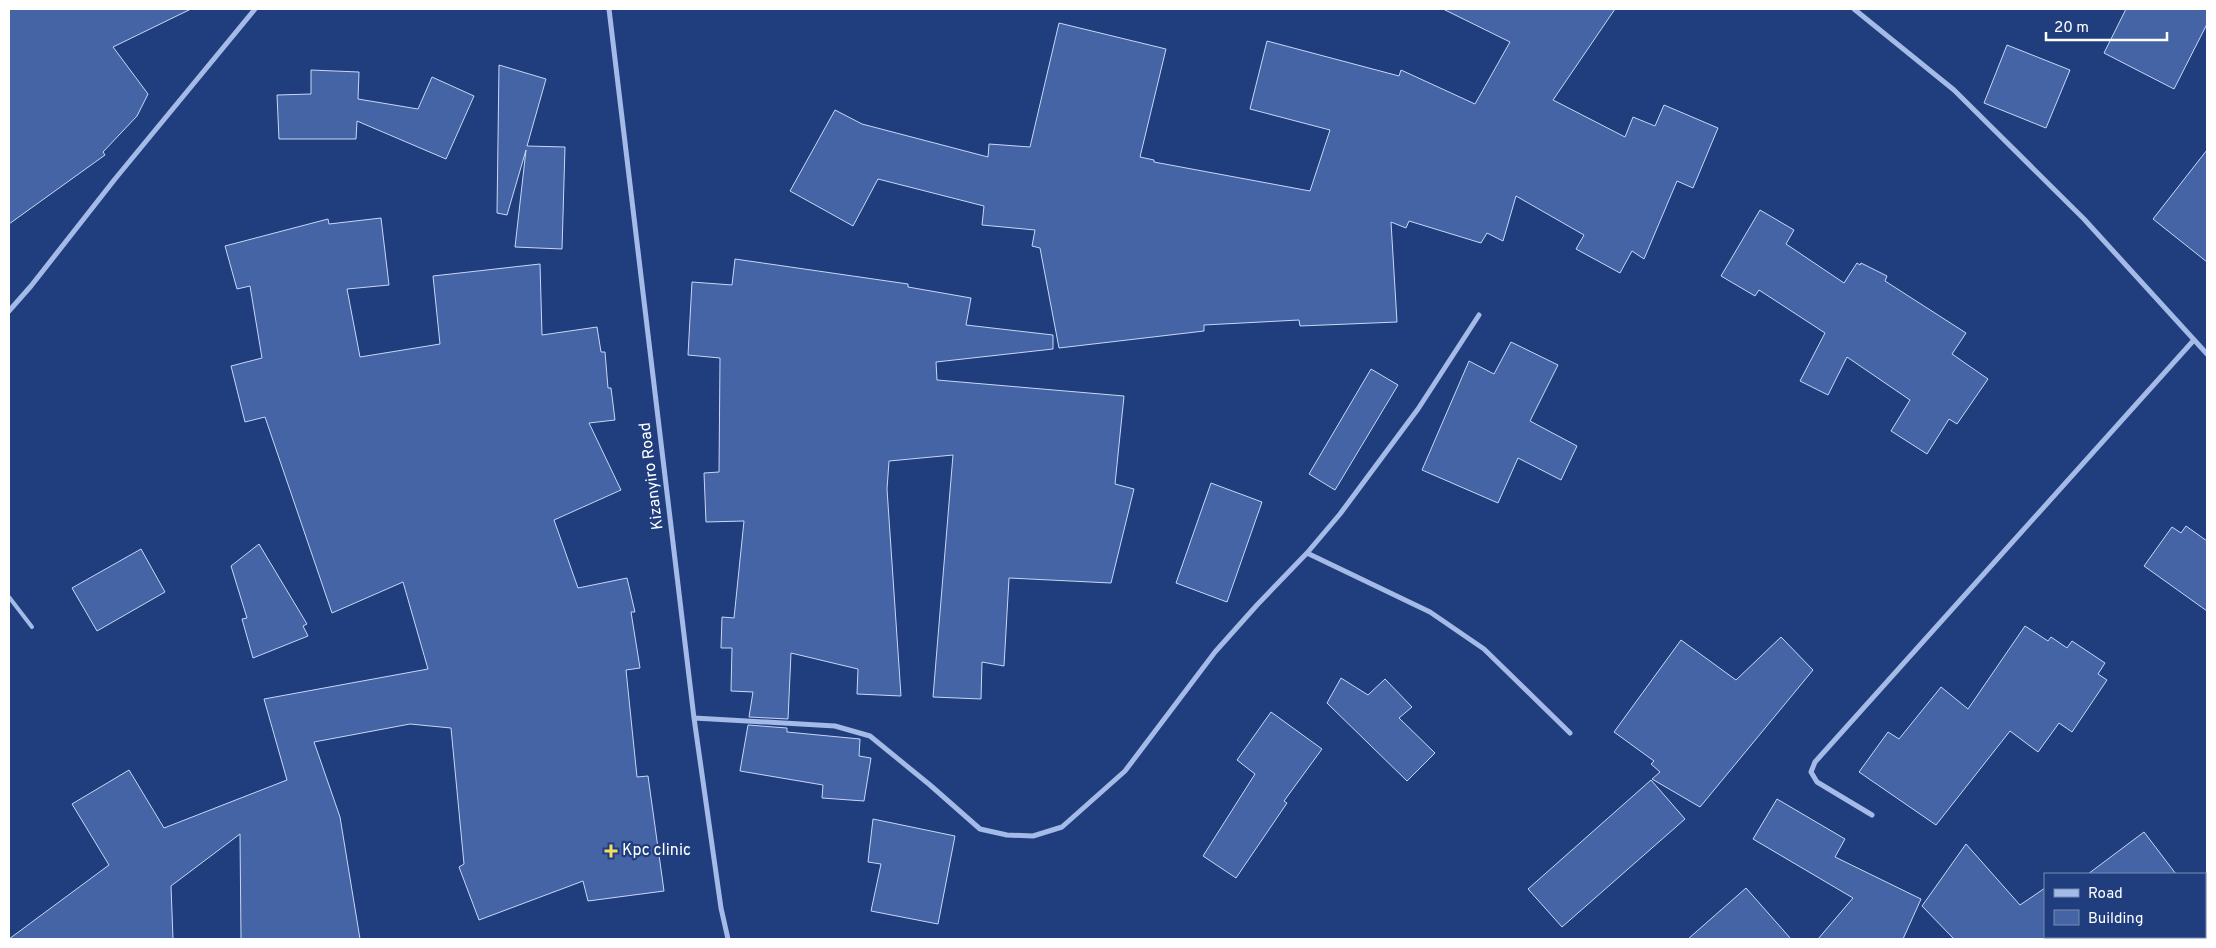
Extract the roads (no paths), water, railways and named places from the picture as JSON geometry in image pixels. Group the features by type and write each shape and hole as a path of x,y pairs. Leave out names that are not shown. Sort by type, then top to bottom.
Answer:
{"street":[{"path":"9,311 255,9"},
{"name":"Kizanyiro Road","path":"609,9 694,718 721,908 728,939"},
{"path":"1854,9 1954,90 2084,219 2207,354"},
{"path":"694,718 835,726 870,736 980,829 1007,835 1033,836 1062,827 1125,771 1215,652 1307,553 1340,514 1418,409 1479,315"},
{"path":"1872,815 1817,782 1811,772 1816,762 2194,341"},
{"path":"1307,553 1430,612 1484,650 1570,734"}],"lane":[{"path":"9,598 32,627"}],"place":[{"name":"Kpc clinic","path":"611,851"}]}
